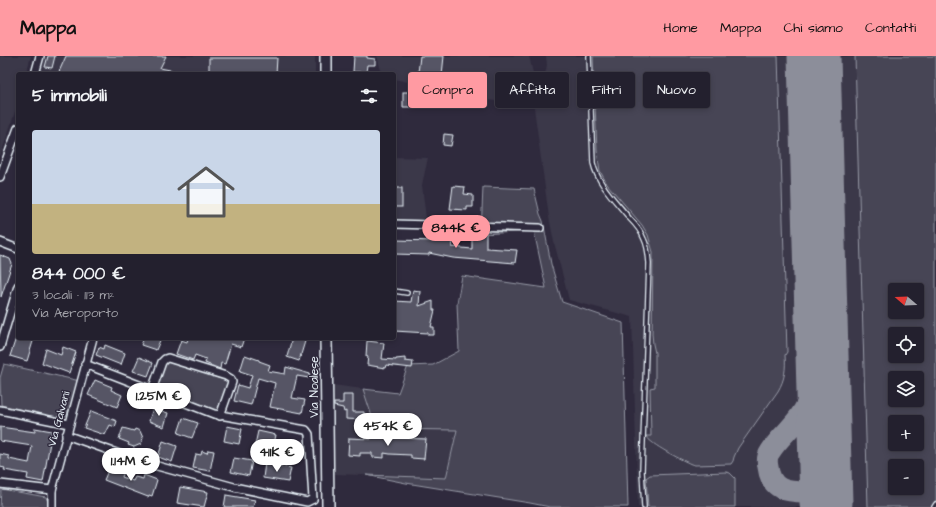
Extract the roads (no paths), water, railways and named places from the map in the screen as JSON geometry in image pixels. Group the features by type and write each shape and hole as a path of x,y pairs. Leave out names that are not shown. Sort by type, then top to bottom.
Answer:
{"main road":[{"path":"326,56 326,72"},
{"name":"Via Noalese","path":"326,340 328,504"}],"street":[{"path":"36,72 40,56"},
{"path":"0,177 16,133"},
{"path":"396,224 540,228"},
{"path":"0,242 16,248"},
{"path":"0,347 16,293"},
{"name":"Via Galvani","path":"52,507 52,490 92,340"},
{"path":"152,390 162,362 168,358 226,376 232,379 232,382 220,416"},
{"path":"85,364 220,416 306,430 308,432 313,499"},
{"path":"0,410 69,424"},
{"path":"66,435 139,461 234,487 307,502 313,499 328,504"},
{"path":"0,484 52,490"}],"lane":[{"path":"589,56 593,163 595,171 605,188 638,228 648,249 649,263 642,471 644,507"},
{"path":"396,291 407,293"}]}
